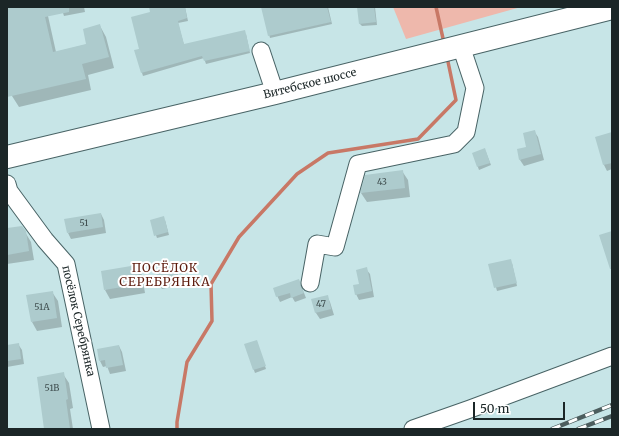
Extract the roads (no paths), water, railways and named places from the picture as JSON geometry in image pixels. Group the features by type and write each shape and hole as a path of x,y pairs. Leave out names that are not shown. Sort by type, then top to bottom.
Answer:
{"main road":[{"name":"Витебское шоссе","path":"7,157 275,93 612,8"}],"street":[{"path":"310,283 316,244 335,247 358,164 454,144 466,132 475,88 461,46"},
{"path":"261,51 275,93"},
{"name":"посёлок Серебрянка","path":"7,184 9,191 45,240 66,264 102,429"},
{"path":"413,429 612,356"}],"waterway":[{"path":"436,7 444,43"},
{"path":"177,429 187,362 212,321 211,284 239,237 297,174 328,153 418,139 456,100 447,57"}],"railway":[{"path":"552,429 612,405"},
{"path":"578,429 612,416"}],"district":[{"name":"ПОСЁЛОК СЕРЕБРЯНКА","path":"165,276"}]}
